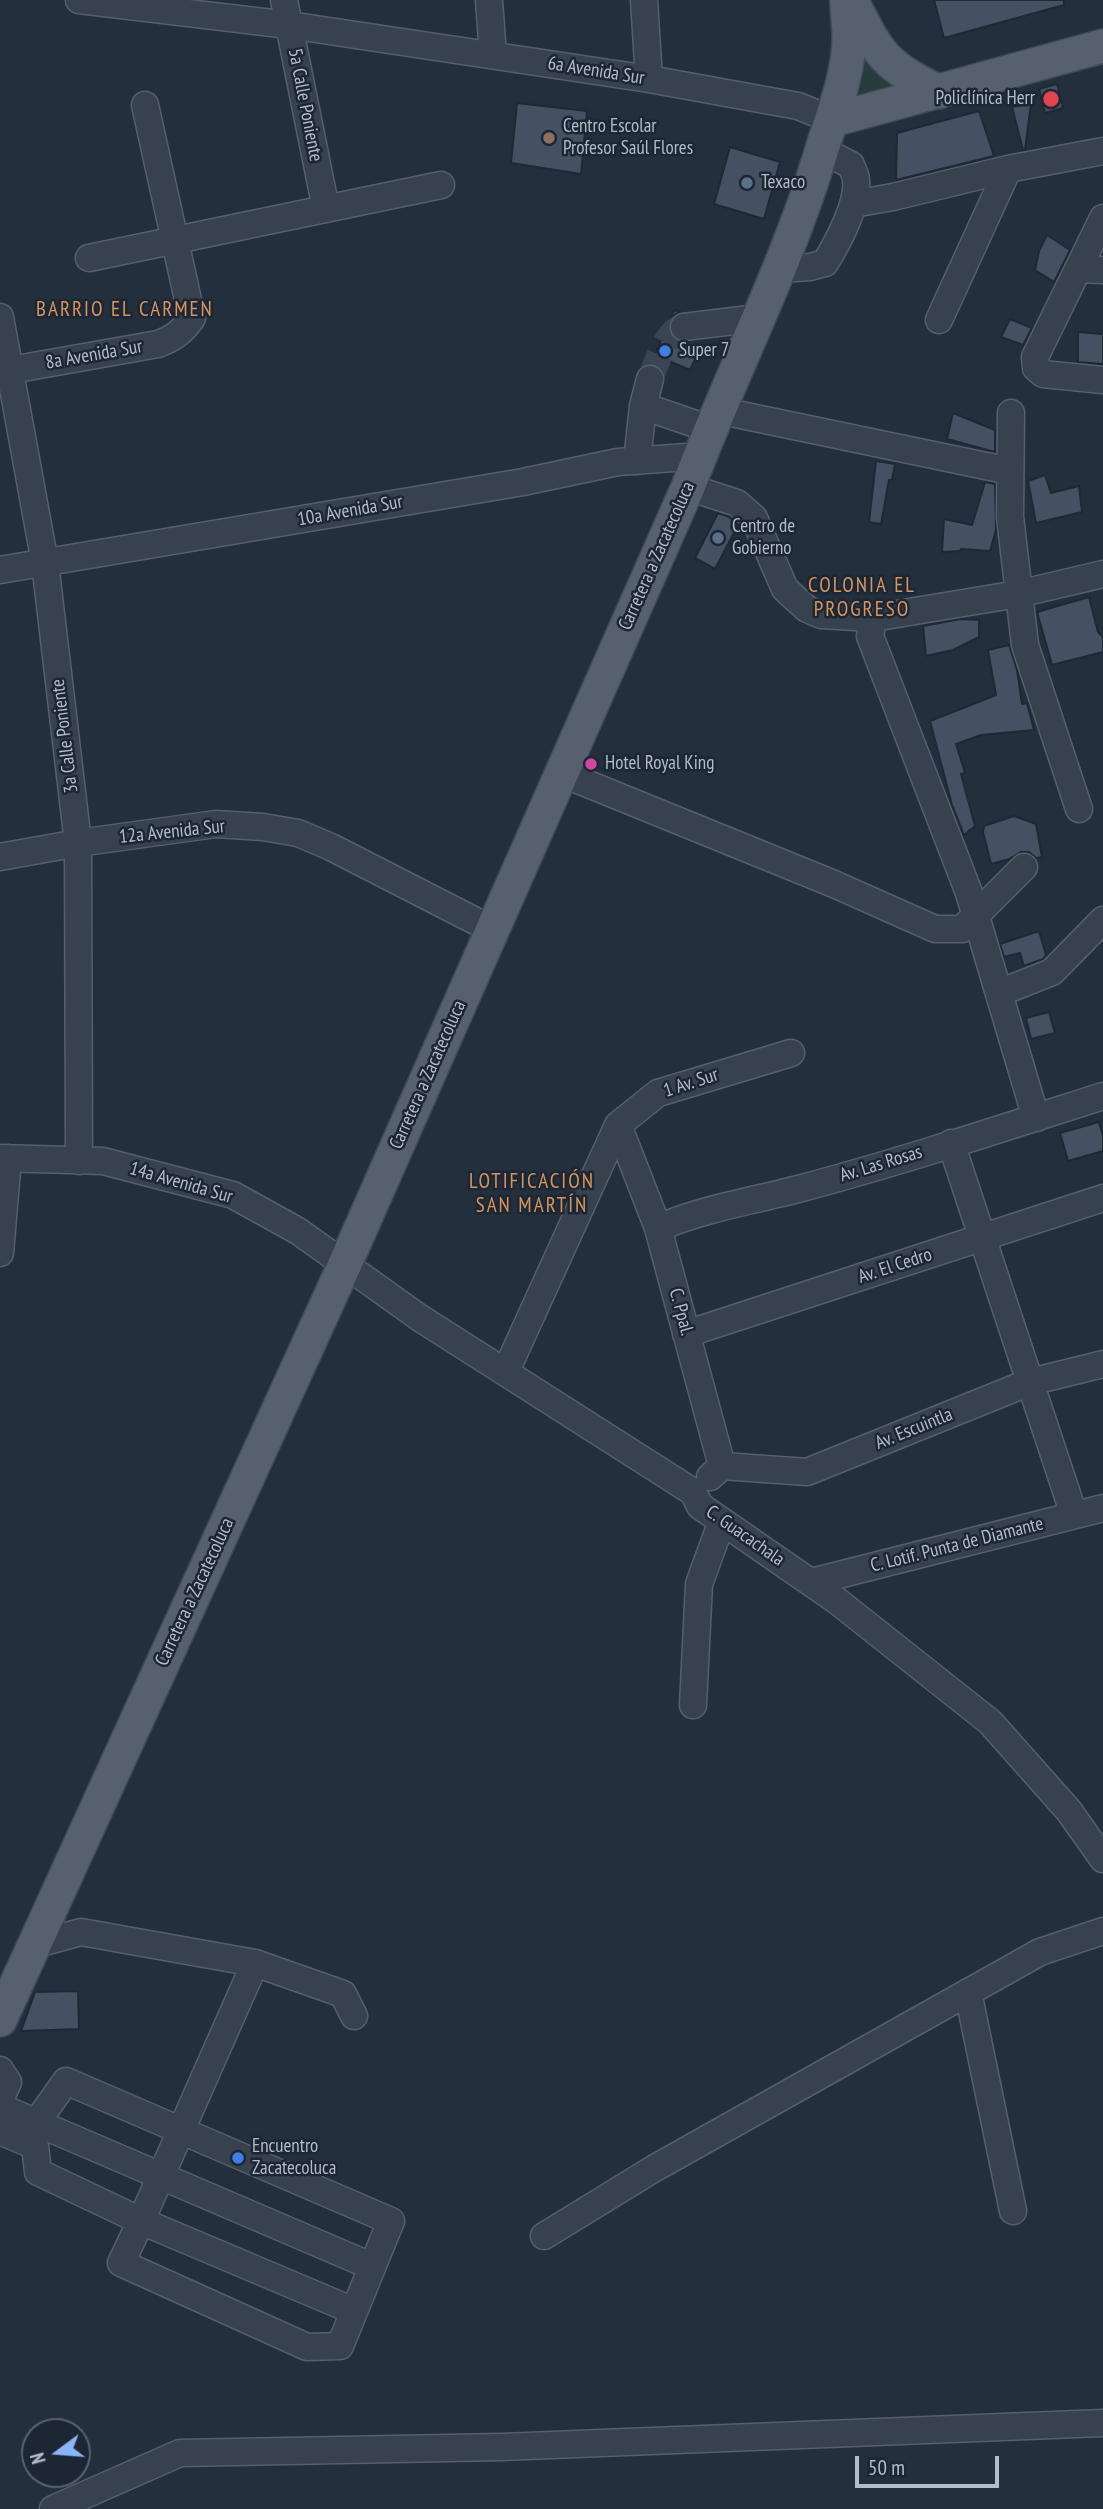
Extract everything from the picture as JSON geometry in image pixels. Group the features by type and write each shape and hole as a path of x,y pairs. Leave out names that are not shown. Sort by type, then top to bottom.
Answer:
{"main road":[{"path":"849,0 872,41 890,63 905,75 939,92"},
{"name":"Carretera a Zacatecoluca","path":"0,2020 345,1264 688,487 780,269 805,206 844,73 849,39 849,0"},
{"path":"827,135 939,92 1103,46"}],"street":[{"name":"6a Avenida Sur","path":"79,0 286,12 493,55 798,106 851,164 856,181 853,204"},
{"path":"489,0 493,55"},
{"path":"644,0 649,79"},
{"name":"5a Calle Poniente","path":"286,12 326,209"},
{"path":"145,105 174,241"},
{"path":"780,269 825,263 834,249 853,204 1103,150"},
{"path":"939,320 1008,169"},
{"path":"89,258 441,185"},
{"path":"1103,218 1091,269 1035,357 1036,368 1043,374 1103,380"},
{"name":"8a Avenida Sur","path":"5,371 158,344 174,338 192,318 174,241"},
{"name":"3a Calle Poniente","path":"0,317 5,371 45,563 78,843 79,1161"},
{"path":"684,327 758,318"},
{"path":"637,461 643,406 650,379"},
{"path":"643,406 709,432 1010,471"},
{"path":"1011,413 1010,517 1025,645 1079,808"},
{"name":"10a Avenida Sur","path":"0,570 523,482 618,462 637,461 709,432"},
{"path":"688,487 737,503 754,518 785,589 807,608 821,615 873,618 1018,594 1103,573"},
{"path":"873,618 870,636 975,915 1036,1118"},
{"path":"561,772 935,929 962,929 1024,867"},
{"name":"12a Avenida Sur","path":"0,857 216,824 263,827 298,833 331,847 491,929"},
{"path":"999,993 1052,972 1103,920"},
{"name":"1 Av. Sur","path":"506,1371 618,1125 658,1093 791,1053"},
{"name":"Av. Las Rosas","path":"658,1228 681,1218 800,1188 1103,1096"},
{"name":"C. Ppal.","path":"618,1125 658,1228 722,1466"},
{"path":"951,1143 1074,1515"},
{"path":"0,1253 4,1158"},
{"name":"14a Avenida Sur","path":"4,1158 103,1161 233,1195 298,1231 345,1264"},
{"name":"Av. El Cedro","path":"686,1334 1103,1198"},
{"name":"C. Guacachala","path":"345,1264 420,1318 693,1492 700,1506 836,1600 990,1722 1069,1811 1103,1859"},
{"name":"Av. Escuintla","path":"722,1466 807,1472 1030,1382 1103,1364"},
{"path":"693,1492 722,1466"},
{"name":"C. Lotif. Punta de Diamante","path":"811,1582 1103,1508"},
{"path":"693,1704 699,1584 722,1521"},
{"path":"544,2236 655,2168 1040,1952 1103,1931"},
{"path":"33,1945 81,1932 255,1963 342,1994 354,2016"},
{"path":"36,2123 65,2081 181,2131 390,2221 340,2346 307,2347 121,2263 141,2221 160,2177 181,2131 255,1963"},
{"path":"968,1992 1013,2211"},
{"path":"0,2070 8,2082 0,2100"},
{"path":"0,2107 371,2266"},
{"path":"0,2131 35,2146 38,2172 141,2221 354,2311"},
{"path":"53,2509 180,2453 502,2447 1103,2423"}],"green space":[{"path":"866,55 883,79 903,93 858,104"}],"building":[{"path":"934,0 1064,0 1064,5 944,38"},
{"name":"Policlínica Herr","path":"1057,84 1063,108 1045,113 1039,89"},
{"name":"Centro Escolar Profesor Saúl Flores","path":"517,103 587,111 581,174 511,163"},
{"path":"1031,104 1025,150 1023,150 1012,107"},
{"path":"979,111 994,156 896,180 897,133"},
{"name":"Texaco","path":"730,147 780,162 764,219 714,204"},
{"path":"1047,235 1070,250 1054,282 1035,270 1039,251"},
{"path":"1010,319 1032,328 1023,345 1001,337"},
{"path":"669,322 671,336 699,351 690,370 669,361 664,373 661,367 651,364"},
{"path":"1078,332 1103,334 1103,364 1078,362"},
{"path":"953,413 995,430 995,452 947,439"},
{"path":"876,461 895,464 892,480 889,480 881,524 869,522"},
{"path":"1045,475 1051,493 1079,486 1082,512 1036,523 1028,481"},
{"path":"985,482 995,484 996,530 990,551 961,549 942,552 944,519 972,525"},
{"name":"Centro de Gobierno","path":"718,513 729,517 738,525 715,569 695,558"},
{"path":"1089,597 1098,632 1103,637 1103,652 1052,665 1037,612"},
{"path":"961,619 979,620 979,637 953,650 926,656 923,626"},
{"path":"1009,645 1017,670 1022,704 1027,703 1034,730 981,735 956,744 965,773 961,774 975,826 964,835 952,805 930,721 996,695 988,650"},
{"path":"1014,816 1036,824 1042,857 1036,858 1029,852 1021,852 991,864 984,826"},
{"path":"1039,931 1046,955 1043,959 1024,966 1020,953 1004,957 1000,944"},
{"path":"1049,1012 1055,1033 1031,1039 1026,1018"},
{"path":"1099,1122 1103,1151 1068,1161 1060,1133"},
{"path":"78,1991 79,2029 21,2031 35,1992"}],"tunnel":[{"path":"650,379 667,340 684,327"}],"place":[{"name":"Policlínica Herr","path":"1051,99"},
{"name":"Centro Escolar Profesor Saúl Flores","path":"549,138"},
{"name":"Texaco","path":"747,183"},
{"name":"Super 7","path":"665,351"},
{"name":"Centro de Gobierno","path":"718,538"},
{"name":"Hotel Royal King","path":"591,764"},
{"name":"Encuentro Zacatecoluca","path":"238,2158"}],"district":[{"name":"BARRIO EL CARMEN","path":"125,310"},
{"name":"COLONIA EL PROGRESO","path":"862,598"},
{"name":"LOTIFICACIÓN SAN MARTÍN","path":"532,1194"}]}
